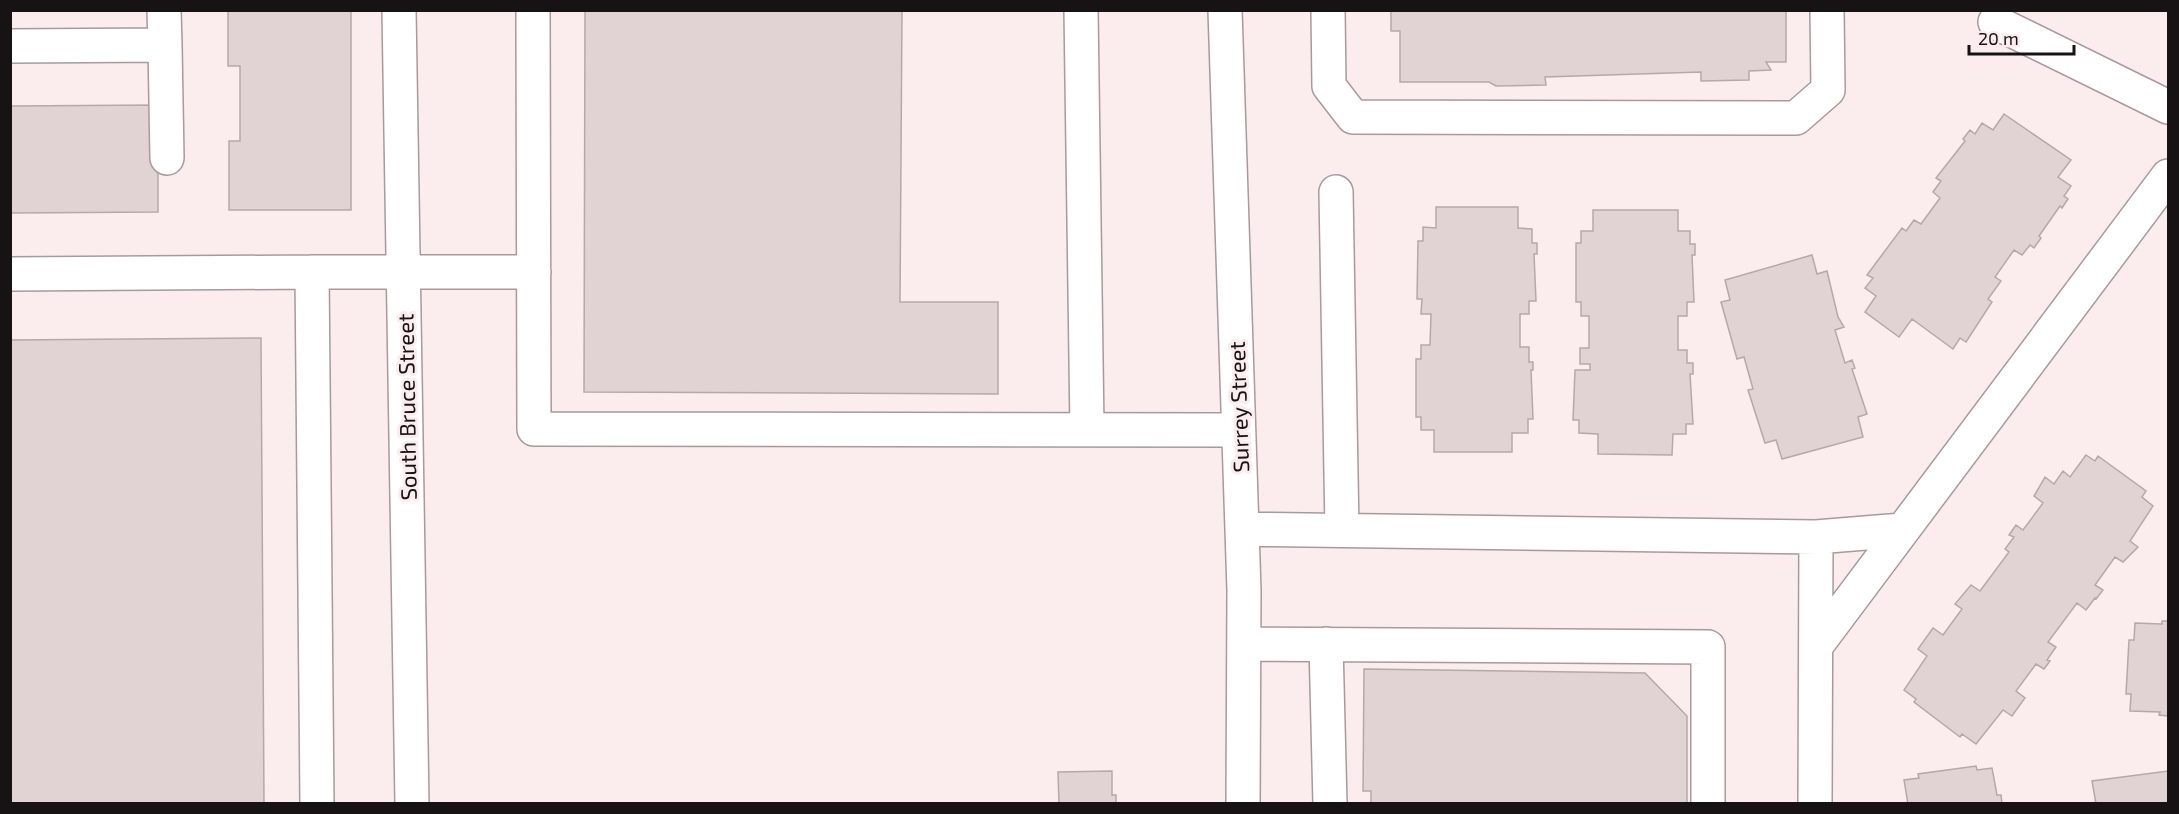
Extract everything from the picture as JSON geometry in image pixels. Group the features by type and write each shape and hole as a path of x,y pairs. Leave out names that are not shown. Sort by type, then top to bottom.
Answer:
{"street":[{"path":"165,10 167,158"},
{"name":"South Bruce Street","path":"399,10 412,804"},
{"path":"533,10 534,429 1239,430"},
{"path":"1081,10 1087,429"},
{"name":"Surrey Street","path":"1225,10 1242,529 1243,804"},
{"path":"1328,10 1329,86 1353,117 1772,118 1796,118 1828,90 1827,10"},
{"path":"1995,21 2169,107"},
{"path":"10,46 165,45"},
{"path":"1816,646 2169,176"},
{"path":"1336,192 1342,531"},
{"path":"312,272 317,804"},
{"path":"10,274 534,272"},
{"path":"1242,529 1816,537 1902,530"},
{"path":"1815,804 1816,537"},
{"path":"1244,644 1708,647 1708,804"},
{"path":"1326,644 1330,804"}],"building":[{"path":"228,10 351,10 351,210 229,210 229,141 240,141 240,66 228,66"},
{"path":"585,10 902,10 900,302 998,302 998,394 584,392"},
{"path":"1391,10 1786,10 1786,62 1766,62 1771,70 1749,71 1749,80 1701,81 1701,72 1545,77 1546,85 1496,86 1489,82 1400,82 1400,31 1391,31"},
{"path":"158,105 158,212 10,213 10,106"},
{"path":"2004,114 2071,160 2058,177 2071,186 2064,196 2068,199 2062,208 2060,206 2039,236 2041,238 2034,248 2030,245 2022,255 2014,250 1995,277 2001,281 1988,299 1992,302 1966,342 1960,338 1953,349 1912,319 1899,337 1865,312 1876,296 1865,288 1873,278 1867,275 1902,228 1906,231 1914,220 1921,224 1940,198 1933,192 1941,181 1936,178 1965,141 1963,139 1970,130 1975,134 1982,123 1993,130"},
{"path":"1436,207 1518,207 1518,228 1532,229 1532,243 1537,243 1537,254 1534,254 1536,301 1529,301 1529,314 1520,314 1520,347 1529,347 1529,362 1533,362 1533,370 1531,370 1533,419 1528,419 1528,433 1512,433 1512,452 1434,452 1434,430 1421,430 1421,417 1416,417 1416,359 1421,359 1421,345 1430,345 1431,314 1421,314 1422,299 1417,299 1418,241 1423,241 1423,227 1436,228"},
{"path":"1593,210 1678,210 1678,231 1690,231 1690,244 1695,244 1695,255 1692,255 1694,302 1687,302 1687,316 1678,316 1678,350 1687,350 1687,363 1693,363 1693,374 1690,374 1693,424 1686,424 1686,434 1673,434 1672,455 1598,454 1598,434 1579,433 1579,420 1573,420 1575,370 1590,370 1590,364 1580,364 1580,348 1589,348 1589,316 1581,316 1581,302 1576,302 1576,243 1581,243 1581,231 1593,231"},
{"path":"1812,255 1817,274 1827,271 1838,317 1844,327 1835,330 1845,363 1852,360 1855,368 1852,369 1867,414 1858,417 1863,437 1782,459 1776,440 1765,443 1748,390 1753,389 1744,357 1737,359 1721,302 1730,300 1725,280"},
{"path":"261,338 264,804 10,804 10,340"},
{"path":"2086,455 2095,461 2098,456 2146,491 2142,497 2153,506 2130,541 2138,547 2123,562 2115,557 2095,585 2103,590 2086,610 2077,603 2048,642 2056,647 2047,660 2050,661 2044,669 2036,664 2016,691 2025,698 2012,716 2003,710 1976,744 1962,734 1960,737 1914,702 1916,699 1904,690 1927,656 1918,649 1933,628 1943,635 1962,609 1955,604 1971,585 1980,591 2009,552 2005,549 2014,537 2009,535 2016,525 2023,530 2043,503 2034,496 2045,477 2054,484 2063,471 2070,477"},
{"path":"2162,621 2168,621 2168,716 2159,715 2160,712 2130,711 2131,694 2126,694 2129,640 2134,640 2135,623 2162,624"},
{"path":"1364,669 1645,673 1687,716 1687,804 1371,804 1371,791 1363,791"},
{"path":"1976,766 1977,770 1992,768 1997,795 2001,795 2002,804 1908,804 1904,780 1919,778 1918,774"},
{"path":"1112,771 1112,795 1116,795 1116,804 1059,804 1058,772"},
{"path":"2168,771 2168,804 2096,804 2092,781"}]}
